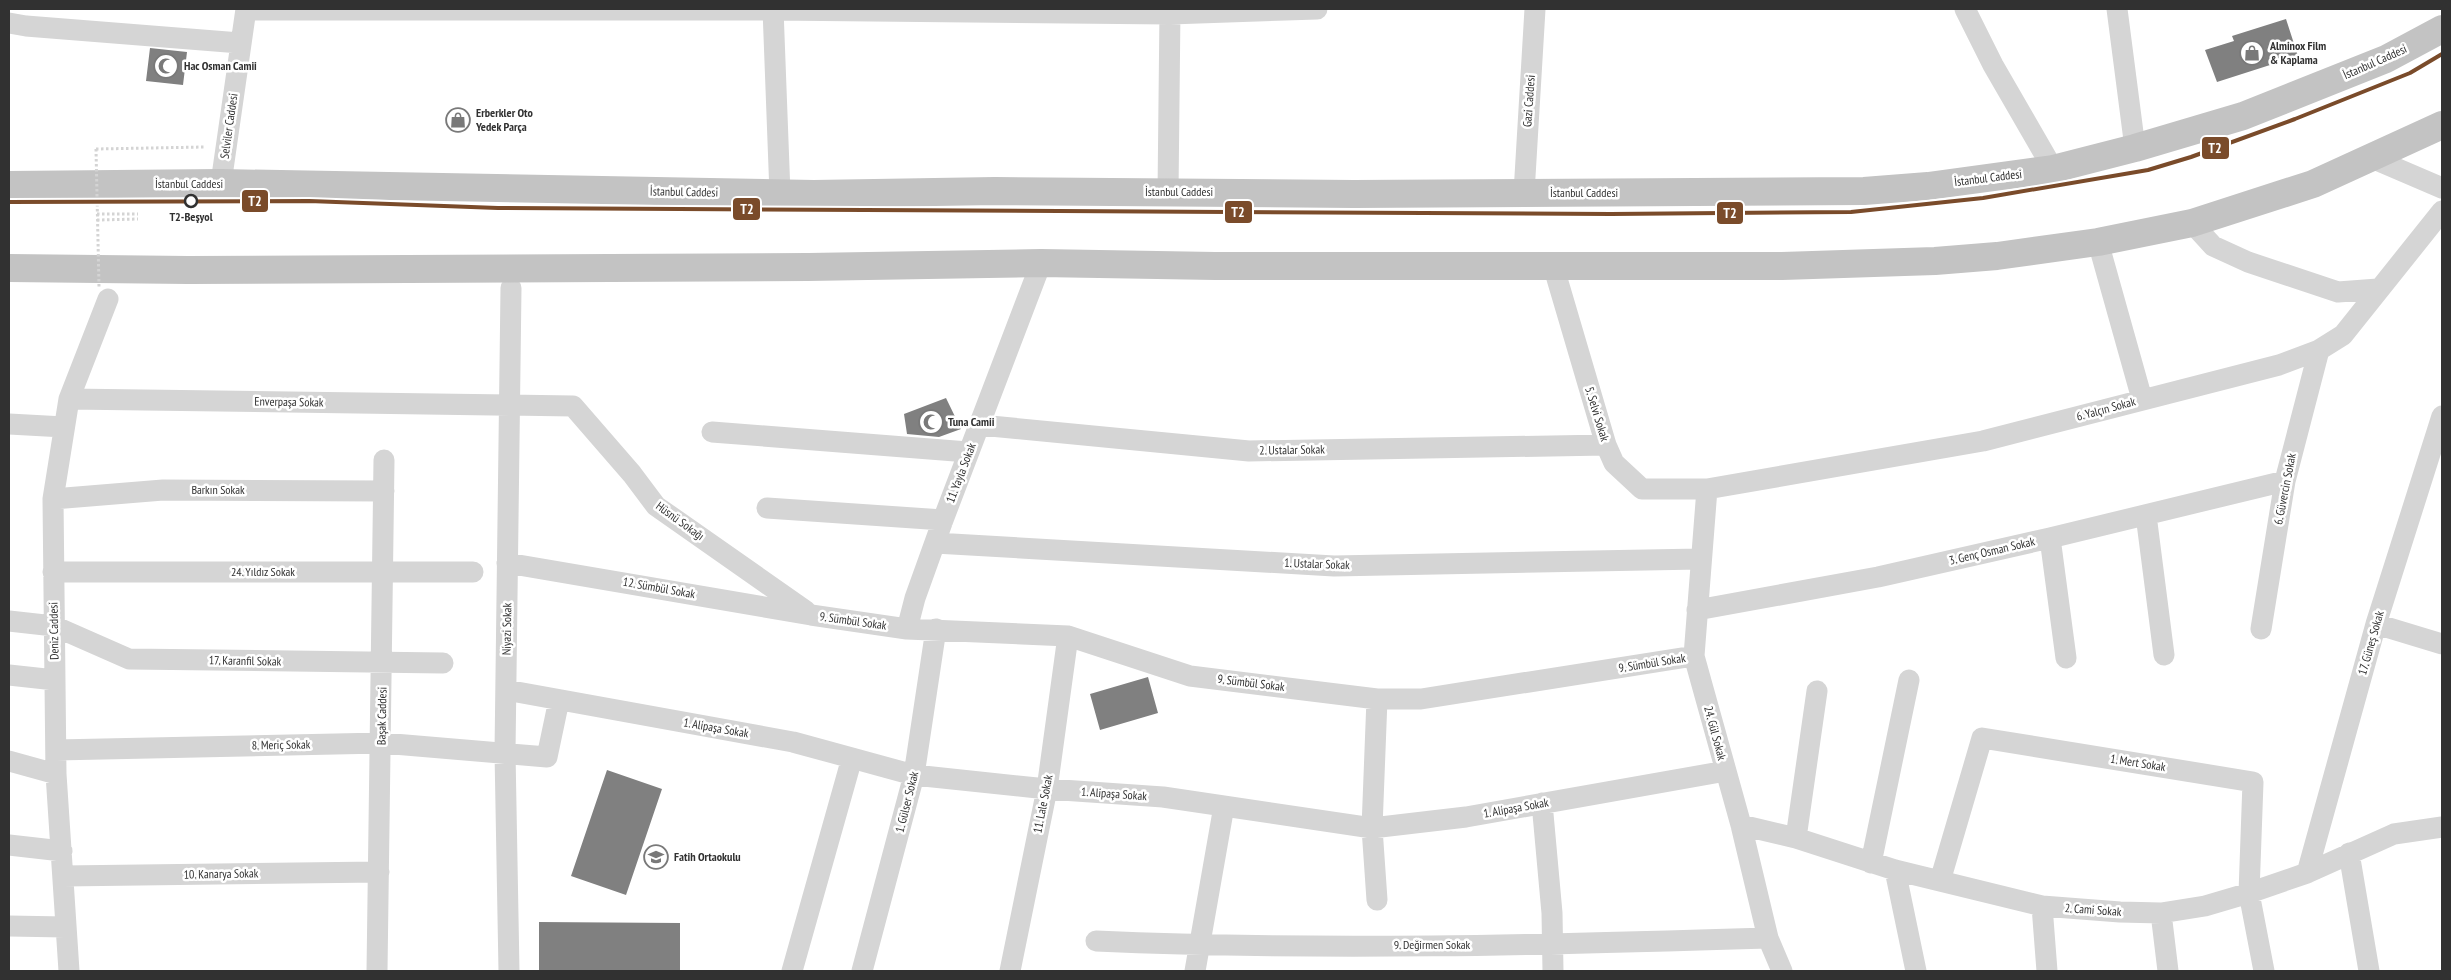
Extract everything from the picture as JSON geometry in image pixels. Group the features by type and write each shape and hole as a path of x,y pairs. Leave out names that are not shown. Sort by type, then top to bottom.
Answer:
{"highway":[{"name":"İstanbul Caddesi","path":"9,185 221,183 780,194 994,191 1524,193 1864,191 1967,181 2053,169 2135,148 2242,116 2386,59 2442,29"},
{"path":"9,268 198,270 808,267 1040,263 1215,266 1870,264 1997,256 2098,242 2192,223 2274,198 2372,158 2442,125"}],"street":[{"path":"246,10 773,9 1170,12 1317,9"},
{"path":"773,9 780,194"},
{"name":"Gazi Caddesi","path":"1524,193 1535,9"},
{"path":"1965,9 1993,65 2053,169"},
{"path":"2117,9 2135,148"},
{"name":"Selviler Caddesi","path":"221,183 246,10"},
{"path":"1168,193 1170,12"},
{"path":"20,19 240,42"},
{"path":"2372,158 2442,188"},
{"name":"6. Yalçın Sokak","path":"1707,489 1983,441 2279,365 2319,350 2343,335 2442,211"},
{"path":"2192,223 2213,246 2248,262 2338,292 2378,289"},
{"path":"2098,242 2142,399"},
{"name":"11. Yayla Sokak","path":"907,628 915,598 943,520 1040,263"},
{"name":"5. Selvi Sokak","path":"1553,266 1606,444 1614,463 1642,489 1707,489"},
{"name":"Niyazi Sokak","path":"509,971 505,752 511,288"},
{"name":"Deniz Caddesi","path":"69,971 56,774 53,499 69,399 104,293"},
{"name":"6. Güvercin Sokak","path":"2261,629 2285,481 2319,350"},
{"name":"Enverpaşa Sokak","path":"69,399 510,404"},
{"name":"Hüsnü Sokağı","path":"510,404 573,406 632,474 656,506 811,615"},
{"path":"9,424 64,427"},
{"name":"2. Ustalar Sokak","path":"980,425 1249,451 1606,444"},
{"name":"17. Güneş Sokak","path":"2307,872 2376,624 2440,427"},
{"path":"712,432 968,452"},
{"name":"Başak Caddesi","path":"377,971 382,744 384,460"},
{"name":"3. Genç Osman Sokak","path":"1696,610 1878,577 2050,538 2285,481"},
{"name":"24. Gül Sokak","path":"1707,489 1696,610 1694,656 1741,825 1768,938 1782,971"},
{"name":"Barkın Sokak","path":"53,499 163,490 384,491"},
{"path":"767,508 943,520"},
{"path":"2146,515 2164,655"},
{"path":"2050,538 2066,658"},
{"name":"1. Ustalar Sokak","path":"935,543 1334,566 1700,559"},
{"name":"12. Sümbül Sokak","path":"507,563 811,615"},
{"name":"24. Yıldız Sokak","path":"53,572 473,572"},
{"name":"9. Sümbül Sokak","path":"811,615 907,628 1068,636 1190,676 1377,699 1421,699 1694,656"},
{"name":"17. Karanfil Sokak","path":"9,621 54,626 129,659 383,664 442,663"},
{"path":"2376,624 2442,644"},
{"name":"1. Gülser Sokak","path":"862,971 914,775 936,629"},
{"name":"11. Lale Sokak","path":"1010,971 1047,789 1068,636"},
{"path":"9,675 55,680"},
{"path":"1870,863 1910,680"},
{"name":"1. Alipaşa Sokak","path":"506,690 793,742 914,775 1047,789 1163,797 1372,828 1466,817 1726,771"},
{"path":"1796,838 1817,691"},
{"path":"1377,699 1372,828 1377,900"},
{"name":"8. Meriç Sokak","path":"56,750 382,744 505,752 547,757 560,700"},
{"name":"1. Mert Sokak","path":"1940,881 1982,738 2253,782 2249,894 2264,971"},
{"path":"792,971 852,758"},
{"path":"9,761 56,774"},
{"path":"1542,803 1552,913 1553,971"},
{"path":"1194,971 1224,806"},
{"name":"2. Cami Sokak","path":"1741,825 1796,838 1895,870 2042,906 2120,912 2161,912 2205,906 2249,894 2307,872 2394,834 2442,827"},
{"path":"9,845 62,851"},
{"path":"2349,853 2369,971"},
{"path":"1895,870 1916,971"},
{"name":"10. Kanarya Sokak","path":"63,876 379,872"},
{"path":"2042,906 2047,971"},
{"path":"2161,912 2168,971"},
{"path":"9,926 65,927"},
{"name":"9. Değirmen Sokak","path":"1096,940 1198,945 1553,944 1768,938"}],"path":[{"path":"104,293 97,220 96,149 226,146"},
{"path":"97,214 138,214"},
{"path":"97,220 138,219"}],"building":[{"path":"2286,19 2298,56 2217,82 2205,50 2234,41 2232,36"},
{"name":"Hac Osman Camii","path":"150,48 187,52 183,85 146,81"},
{"name":"Tuna Camii","path":"946,398 961,429 939,437 907,434 904,414"},
{"path":"1148,677 1158,713 1100,730 1090,694"},
{"path":"607,770 662,789 626,895 571,876"},
{"path":"539,922 680,923 680,971 539,971"}],"transit line":[{"name":"T2","path":"9,202 309,201 498,208 1611,214 1851,212 1983,198 2148,170 2191,157 2295,119 2410,73 2442,54"}],"place":[{"name":"Alminox Film & Kaplama","path":"2252,53"},
{"name":"Hac Osman Camii","path":"166,66"},
{"name":"Erberkler Oto Yedek Parça","path":"458,120"},
{"name":"T2-Beşyol","path":"191,201"},
{"name":"Tuna Camii","path":"931,422"},
{"name":"Fatih Ortaokulu","path":"656,857"}]}
